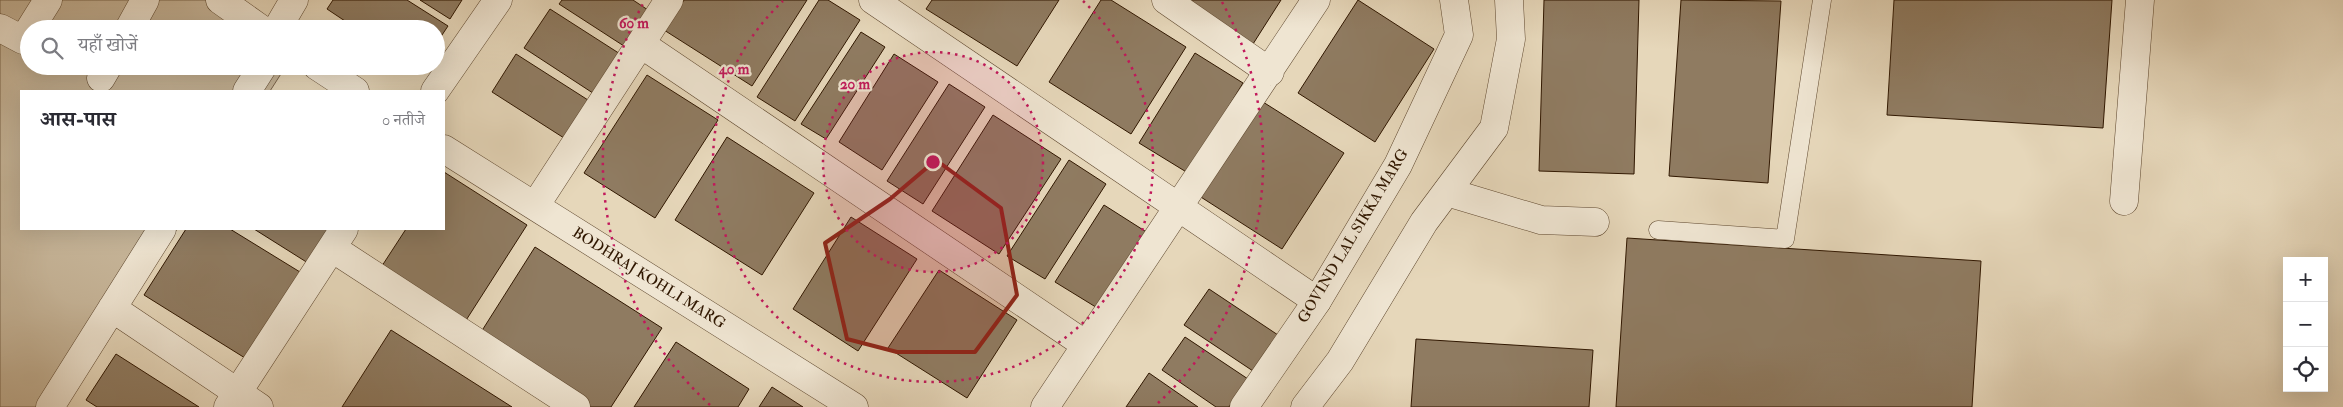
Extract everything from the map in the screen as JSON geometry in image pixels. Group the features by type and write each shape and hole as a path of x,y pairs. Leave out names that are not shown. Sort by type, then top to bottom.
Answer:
{"street":[{"path":"35,20 48,0"},
{"path":"134,20 145,0"},
{"path":"220,0 248,20"},
{"path":"282,20 294,0"},
{"path":"436,90 498,0"},
{"path":"535,206 670,0"},
{"path":"873,0 1317,301"},
{"path":"1166,0 1270,72"},
{"path":"1045,407 1180,208 1316,0"},
{"name":"GOVIND LAL SIKKA MARG","path":"1244,407 1317,301 1398,165 1459,35 1454,0"},
{"path":"1304,407 1340,361 1424,222 1494,128 1511,39 1509,0"},
{"path":"2124,201 2140,0"},
{"path":"0,28 20,38"},
{"path":"641,44 1086,345"},
{"path":"248,90 257,75"},
{"path":"331,75 353,90"},
{"name":"BODHRAJ KOHLI MARG","path":"445,150 854,407"},
{"path":"1447,192 1541,220 1595,222"},
{"path":"50,407 161,230"},
{"path":"112,308 242,402 338,238 576,407"}],"lane":[{"path":"1658,230 1785,239 1822,0"}],"highlighted area":[{"path":"936,160 1001,208 1017,295 975,352 897,352 847,339 825,243 890,199"}],"shaded area":[{"path":"0,0 221,0 249,20 20,20 20,75 280,75 271,90 20,90 20,230 176,230 57,407 0,407"}],"building":[{"path":"333,0 407,0 439,20 344,20 327,9"},
{"path":"420,0 462,0 450,19"},
{"path":"562,0 633,0 651,12 627,48 559,4"},
{"path":"684,0 807,0 752,86 664,30"},
{"path":"819,0 828,0 860,20 795,121 757,97"},
{"path":"932,0 1059,0 1017,66 926,9"},
{"path":"1101,0 1111,0 1186,47 1131,134 1049,82"},
{"path":"1184,0 1281,0 1253,44"},
{"path":"1358,0 1434,49 1375,142 1298,93"},
{"path":"1544,0 1639,0 1634,174 1539,171"},
{"path":"1681,0 1781,1 1768,183 1669,176"},
{"path":"1894,0 2112,0 2103,128 1887,115"},
{"path":"550,9 628,59 602,99 524,48"},
{"path":"861,32 885,47 826,139 801,124"},
{"path":"1195,53 1243,83 1188,173 1139,143"},
{"path":"516,54 588,100 564,138 492,92"},
{"path":"894,54 938,82 882,170 839,142"},
{"path":"647,75 718,120 655,218 584,173"},
{"path":"949,84 985,107 923,204 887,181"},
{"path":"1255,97 1344,153 1282,249 1193,192"},
{"path":"993,115 1061,159 999,254 932,211"},
{"path":"727,137 814,193 762,275 675,220"},
{"path":"1069,160 1106,184 1045,279 1007,256"},
{"path":"445,173 527,225 463,325 378,272 405,230 445,230"},
{"path":"1104,205 1148,233 1099,309 1055,282"},
{"path":"851,217 917,259 858,351 793,309"},
{"path":"185,230 232,230 300,272 245,358 144,295"},
{"path":"256,230 329,230 308,263"},
{"path":"1627,238 1981,261 1972,407 1616,407"},
{"path":"535,247 662,328 611,407 581,407 476,340"},
{"path":"939,270 1017,320 967,398 888,348"},
{"path":"1209,289 1278,335 1253,371 1184,325"},
{"path":"391,330 512,407 342,407"},
{"path":"1185,337 1248,379 1229,407 1216,407 1162,370"},
{"path":"1416,339 1593,350 1589,407 1411,407"},
{"path":"676,342 749,389 738,407 634,407"},
{"path":"116,354 199,407 97,407 86,400"},
{"path":"1149,373 1198,407 1126,407"},
{"path":"772,387 803,407 759,407"}]}
